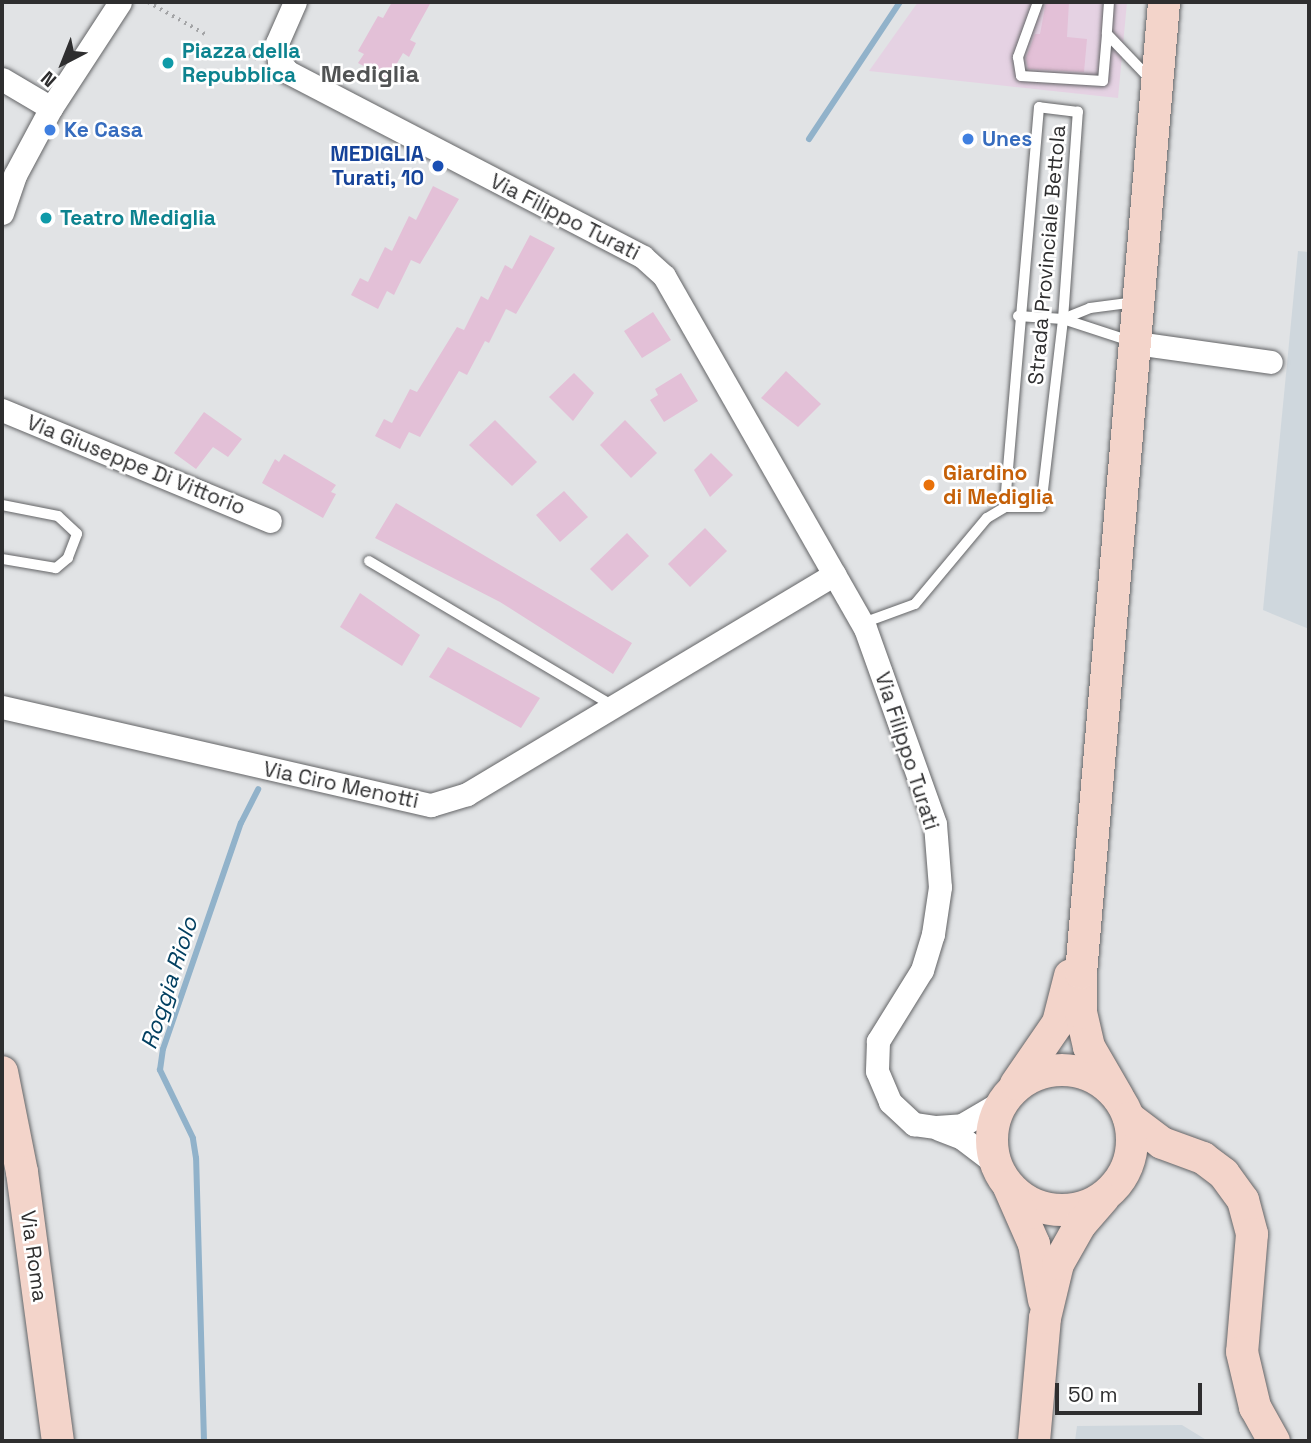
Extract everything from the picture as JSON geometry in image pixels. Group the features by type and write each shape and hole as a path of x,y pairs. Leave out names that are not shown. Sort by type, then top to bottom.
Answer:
{"street":[{"path":"2,213 15,175 51,108 120,2"},
{"name":"Via Filippo Turati","path":"295,2 277,43 279,61 288,72 658,269 863,624 935,824 940,887 922,970 878,1041 877,1071 890,1102 914,1124 936,1127 962,1138 1002,1175"},
{"path":"1034,1441 1045,1318 1058,1264 1080,1224 1119,1178 1131,1151 1123,1108 1100,1073 1081,1013 1087,900 1164,2"},
{"path":"2,79 51,108"},
{"path":"1136,343 1270,362"},
{"name":"Via Giuseppe Di Vittorio","path":"2,410 270,521"},
{"name":"Via Ciro Menotti","path":"2,707 431,805 467,794 834,574"},
{"path":"1045,1318 1034,1244 1002,1175 991,1143 1006,1097 1058,1023 1087,900"},
{"path":"936,1127 962,1125 1034,1076 1064,1069 1085,1073 1123,1108 1176,1150 1203,1158 1224,1174 1243,1200 1252,1234 1242,1352 1255,1407 1274,1441"},
{"name":"Via Roma","path":"2,1072 22,1172 58,1441"},
{"path":"1002,1175 1026,1200 1047,1209 1070,1210 1093,1203 1150,1154 1176,1150"}],"lane":[{"path":"1038,2 1017,57 1021,76 1103,81 1109,2"},
{"path":"1107,34 1157,85"},
{"name":"Strada Provinciale Bettola","path":"1039,107 1078,112 1063,319 1041,507 1005,507 1018,316 1039,107"},
{"path":"1063,319 1090,309 1139,302"},
{"path":"1018,316 1063,319 1088,331 1136,343"},
{"path":"2,505 58,516 77,534 68,558 56,568 2,559"},
{"path":"863,624 915,604 987,518 1005,507"},
{"path":"369,561 614,706"}],"path":[{"path":"148,2 207,35"}],"shaded area":[{"path":"918,2 1127,2 1118,98 869,71"},
{"path":"1298,251 1309,252 1309,629 1263,610"},
{"path":"1182,1425 1208,1441 1075,1441 1077,1426"}],"building":[{"path":"392,2 431,2 410,40 416,43 409,57 403,53 388,79 358,63 364,54 358,51 378,16 383,18"},
{"path":"1046,2 1069,2 1067,37 1087,39 1084,72 1028,69 1026,58 1035,34 1040,34"},
{"path":"433,186 459,199 420,264 411,260 394,295 387,291 378,309 351,295 360,278 368,282 385,247 392,251 409,216 416,220"},
{"path":"530,235 555,248 516,314 506,309 489,343 485,341 467,375 459,371 420,437 409,432 400,449 375,436 384,419 392,423 410,389 417,392 457,327 464,330 481,296 488,300 505,265 512,269"},
{"path":"653,312 671,340 642,358 624,331"},
{"path":"786,371 821,404 798,427 761,398"},
{"path":"574,373 594,393 573,421 549,397"},
{"path":"681,373 698,401 664,422 650,400 658,395 655,389"},
{"path":"204,412 242,439 228,457 213,447 196,469 174,453"},
{"path":"495,420 537,462 512,486 469,445"},
{"path":"625,420 657,453 631,478 600,445"},
{"path":"711,453 733,475 710,497 694,470"},
{"path":"284,454 336,485 331,492 336,494 323,518 262,483 275,459 279,462"},
{"path":"564,491 588,517 560,542 536,515"},
{"path":"396,503 632,643 613,674 500,602 375,538"},
{"path":"705,528 727,551 690,587 668,564"},
{"path":"627,533 649,556 612,591 590,569"},
{"path":"360,593 420,635 402,666 340,627"},
{"path":"448,647 540,698 521,728 429,677"}],"waterway":[{"name":"Roggia Riolo","path":"809,139 900,2"},
{"name":"Roggia Riolo","path":"204,1441 196,1158 193,1138 160,1070 163,1049 241,823 258,789"}],"place":[{"name":"Piazza della Repubblica","path":"168,63"},
{"name":"Ke Casa","path":"50,130"},
{"name":"Unes","path":"968,139"},
{"name":"MEDIGLIA Turati, 10","path":"438,166"},
{"name":"Teatro Mediglia","path":"46,218"},
{"name":"Giardino di Mediglia","path":"929,485"}],"district":[{"name":"Mediglia","path":"370,74"}]}
